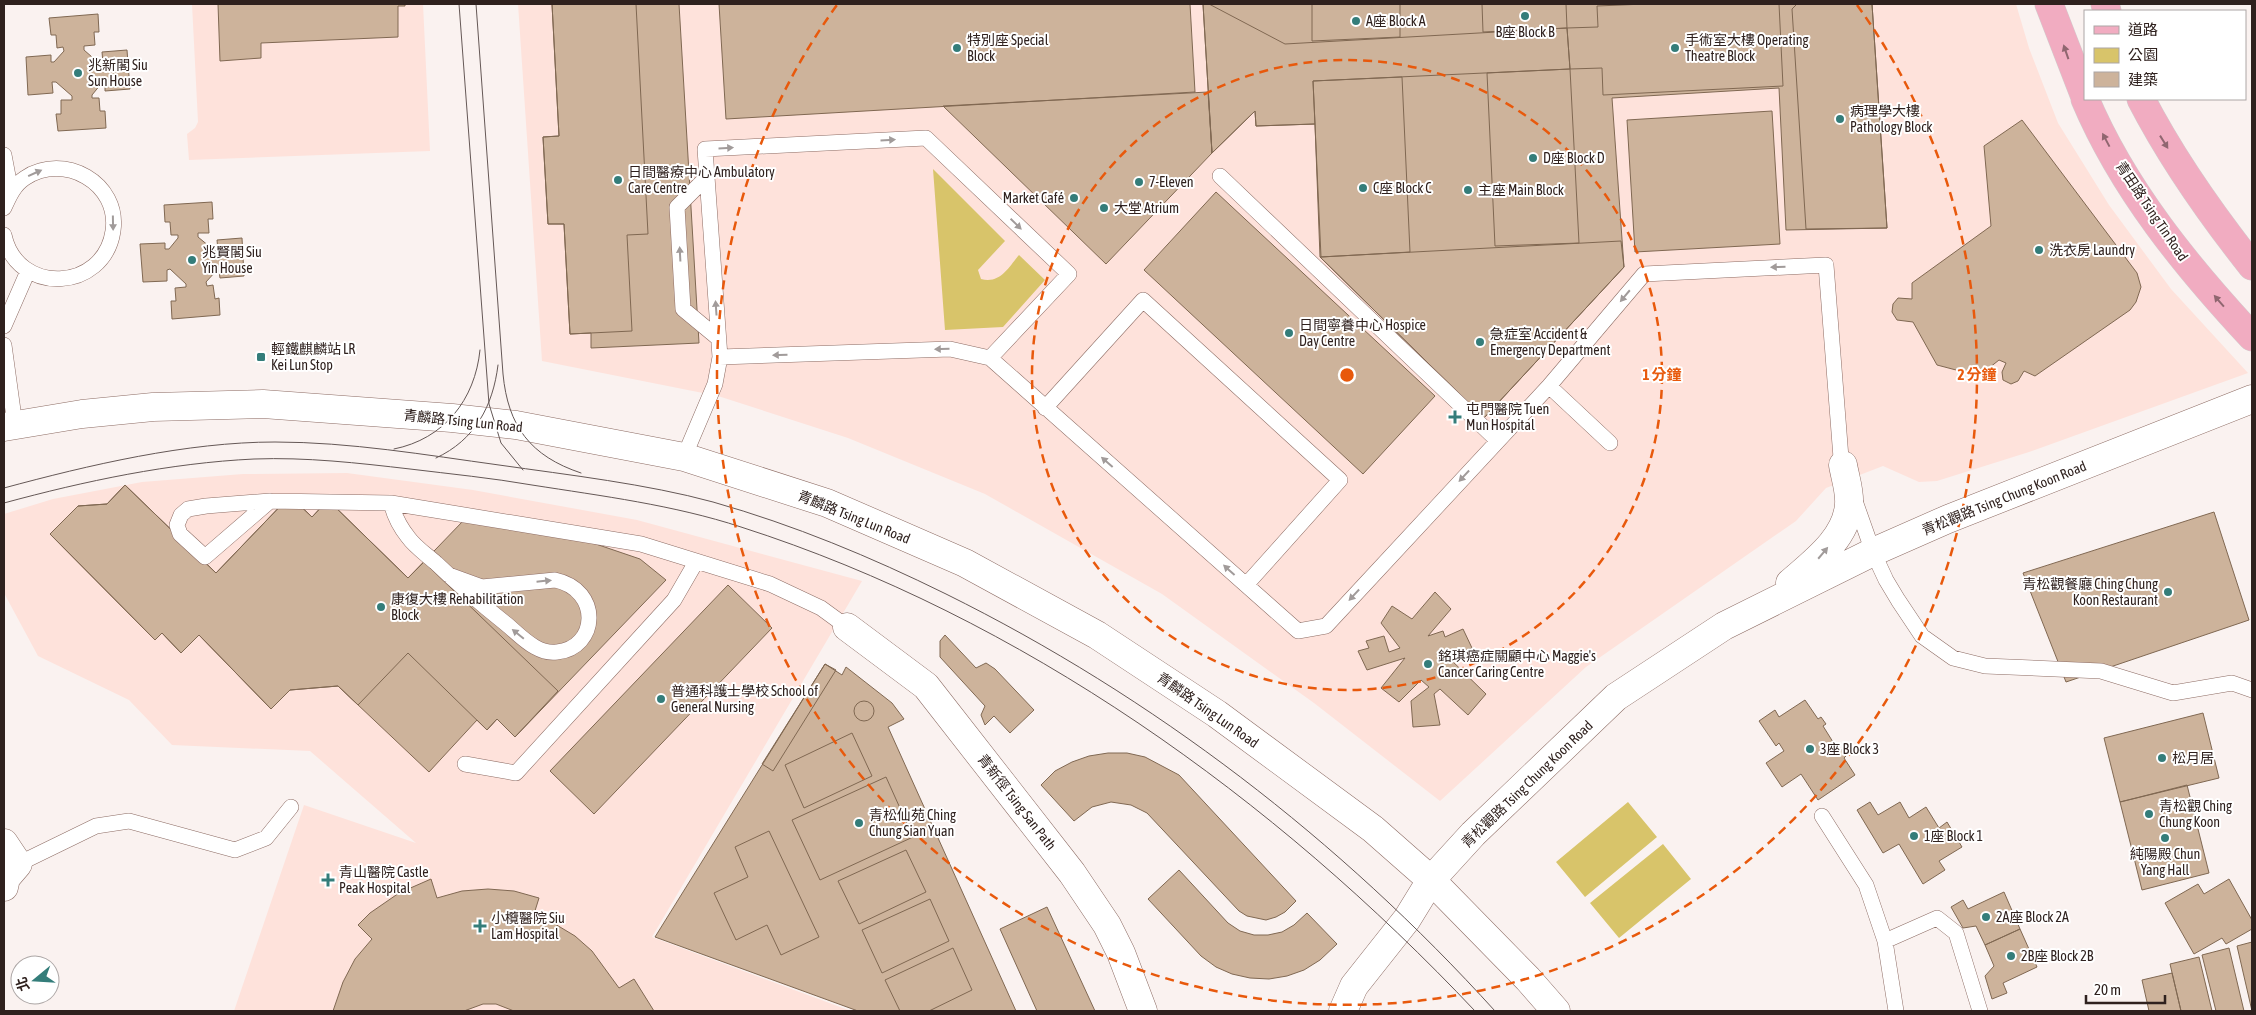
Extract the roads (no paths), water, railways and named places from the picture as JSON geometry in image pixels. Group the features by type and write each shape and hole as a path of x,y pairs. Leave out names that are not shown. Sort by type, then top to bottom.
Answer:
{"main road":[{"name":"青田路 Tsing Tin Road","path":"2050,4 2084,95"},
{"name":"青田路 Tsing Tin Road","path":"2086,100 2116,161 2151,215 2185,261 2252,337"},
{"path":"2142,100 2160,136 2188,182 2252,266"}],"street":[{"name":"青松觀路 Tsing Chung Koon Road","path":"1343,1011 1354,986 1407,920 1431,880 1473,834 1616,697 1724,626 1873,552 1948,519 2252,399"},
{"name":"青麟路 Tsing Lun Road","path":"9,426 82,414 135,409 263,404 493,422 684,457 827,502 965,563 1097,635 1217,714 1373,829 1431,880 1528,979 1556,1011"},
{"name":"青松觀路 Tsing Chung Koon Road","path":"1760,608 1818,558 1844,526 1849,503 1843,465"},
{"name":"青新徑 Tsing San Path","path":"847,627 926,686 1072,873 1091,898 1114,939 1133,982 1143,1011"},
{"path":"4,887 11,853"}],"lane":[{"path":"684,457 715,384 720,357 705,149 926,138 1069,274 990,358"},
{"path":"4,155 11,192"},
{"path":"4,208 11,192 24,178 41,170 59,167 78,171 93,181 106,195 113,212 113,231 108,249 97,264 64,280 45,279 28,272 15,259 6,244 4,236"},
{"path":"1220,176 1497,440"},
{"path":"707,178 677,207 683,309 718,338"},
{"path":"720,357 950,349 990,358 1298,631 1326,626 1549,386 1644,274 1826,265 1841,458 1873,552 1886,580 1922,636 1953,658 1985,666 2101,671 2174,693 2232,683 2252,690"},
{"path":"4,326 28,272"},
{"path":"1046,408 1143,300 1340,480 1246,585"},
{"path":"4,345 9,426"},
{"path":"1549,386 1610,443"},
{"path":"270,501 205,557 180,534 177,525 181,515 188,509 206,506 270,501 391,503 641,544 770,584 821,608 847,627"},
{"path":"391,503 393,513 408,538 449,576 527,641 541,650 550,652 568,649 578,643 585,634 589,619 587,604 576,588 566,582 555,580 482,587 449,576"},
{"path":"465,764 516,773 674,600 696,562"},
{"path":"11,853 96,826 129,821 235,850 266,838 291,807"},
{"path":"1822,816 1866,885 1885,941 1896,1011"},
{"path":"1885,941 1937,918 1956,933 1974,1010"}],"tram line":[{"path":"459,4 489,404 501,443 523,470"},
{"path":"476,4 503,374 506,392 516,424 535,448 548,458 581,473"},
{"path":"394,449 412,444 428,436 454,414 464,401 471,385 477,368 480,350"},
{"path":"436,458 450,451 461,442 480,420 492,394 498,365"},
{"path":"4,488 104,463 173,450 242,443 331,444 416,453 635,485 713,502 803,531 889,567 1023,634 1098,679 1170,726 1240,777 1308,831 1373,888 1435,948 1495,1011"},
{"path":"4,503 97,480 191,464 254,459 293,459 332,461 471,476 611,497 664,507 741,527 845,565 946,611 1044,664 1138,723 1229,788 1315,858 1397,933 1475,1011"}],"place":[{"name":"B座 Block B","path":"1525,16"},
{"name":"A座 Block A","path":"1356,21"},
{"name":"特別座 Special Block","path":"957,48"},
{"name":"手術室大樓 Operating Theatre Block","path":"1675,48"},
{"name":"兆新閣 Siu Sun House","path":"78,73"},
{"name":"病理學大樓 Pathology Block","path":"1840,119"},
{"name":"D座 Block D","path":"1533,158"},
{"name":"日間醫療中心 Ambulatory Care Centre","path":"618,180"},
{"name":"7-Eleven","path":"1139,182"},
{"name":"C座 Block C","path":"1363,188"},
{"name":"主座 Main Block","path":"1468,190"},
{"name":"Market Café","path":"1074,198"},
{"name":"大堂 Atrium","path":"1104,208"},
{"name":"洗衣房 Laundry","path":"2039,250"},
{"name":"兆賢閣 Siu Yin House","path":"192,260"},
{"name":"日間寧養中心 Hospice Day Centre","path":"1289,333"},
{"name":"急症室 Accident & Emergency Department","path":"1480,342"},
{"name":"輕鐵麒麟站 LR Kei Lun Stop","path":"261,357"},
{"name":"屯門醫院 Tuen Mun Hospital","path":"1455,417"},
{"name":"青松觀餐廳 Ching Chung Koon Restaurant","path":"2168,592"},
{"name":"康復大樓 Rehabilitation Block","path":"381,607"},
{"name":"銘琪癌症關顧中心 Maggie's Cancer Caring Centre","path":"1428,664"},
{"name":"普通科護士學校 School of General Nursing","path":"661,699"},
{"name":"3座 Block 3","path":"1810,749"},
{"name":"松月居","path":"2162,758"},
{"name":"青松觀 Ching Chung Koon","path":"2149,814"},
{"name":"青松仙苑 Ching Chung Sian Yuan","path":"859,823"},
{"name":"1座 Block 1","path":"1914,836"},
{"name":"純陽殿 Chun Yang Hall","path":"2165,838"},
{"name":"青山醫院 Castle Peak Hospital","path":"328,880"},
{"name":"2A座 Block 2A","path":"1986,917"},
{"name":"小欖醫院 Siu Lam Hospital","path":"480,926"},
{"name":"2B座 Block 2B","path":"2011,956"}]}
